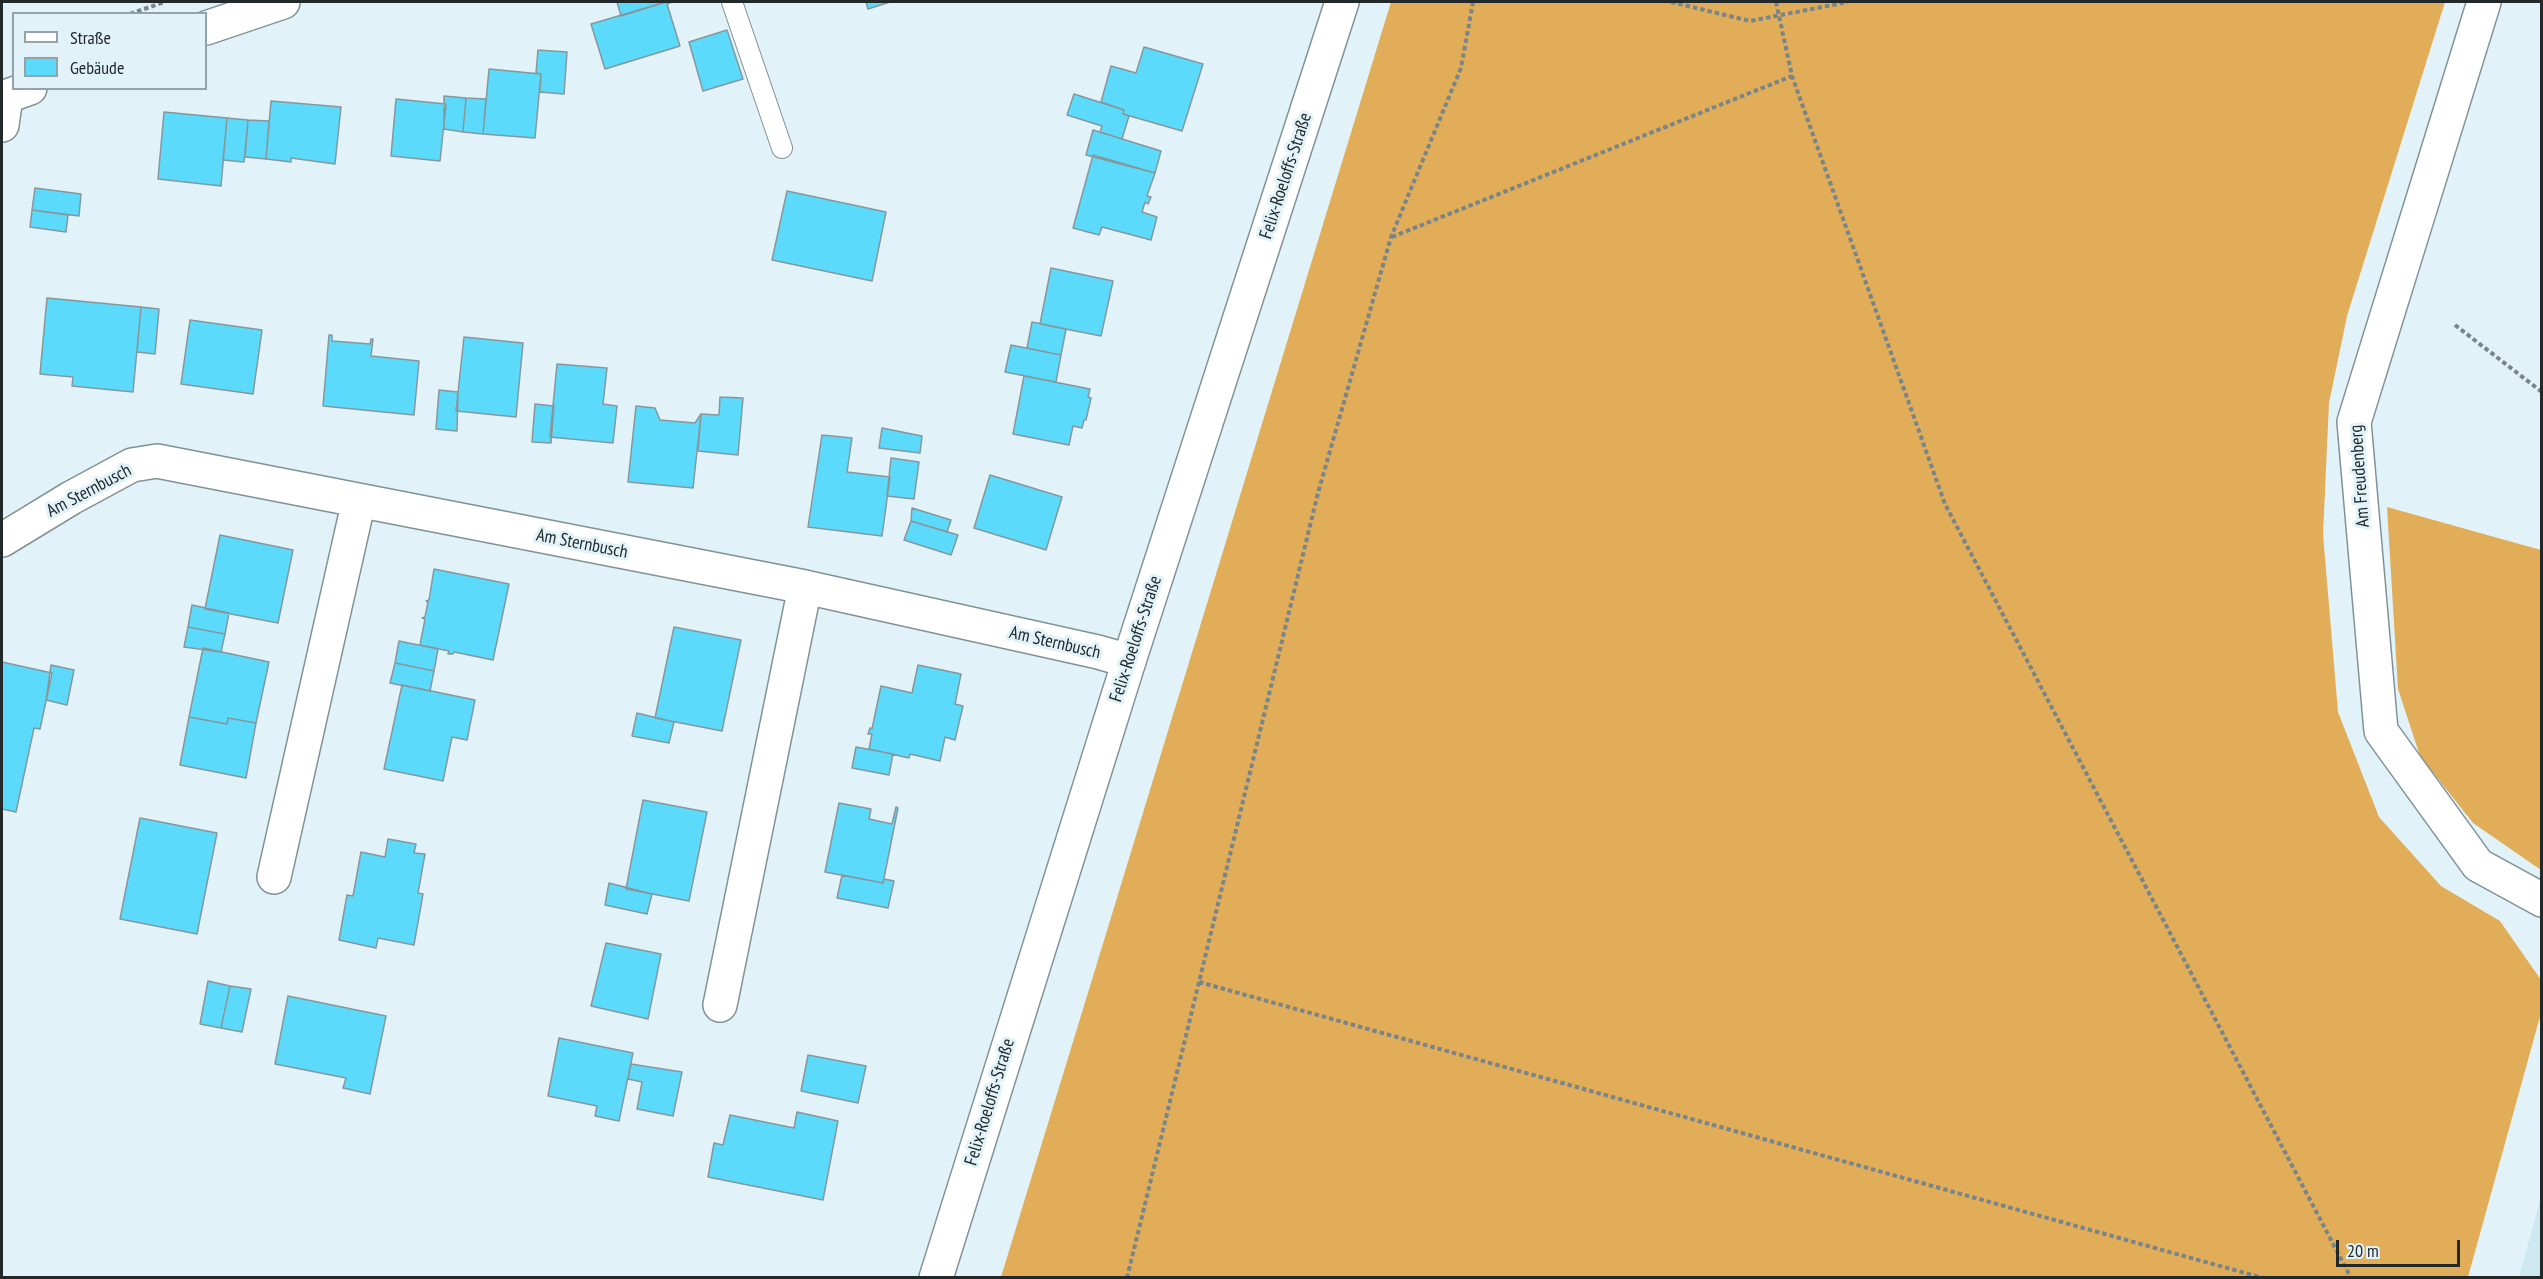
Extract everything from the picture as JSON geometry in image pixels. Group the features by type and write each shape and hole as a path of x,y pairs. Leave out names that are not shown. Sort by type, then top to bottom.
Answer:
{"street":[{"path":"207,28 283,2"},
{"name":"Felix-Roeloffs-Straße","path":"936,1278 1129,661 1342,2"},
{"name":"Am Freudenberg","path":"2484,2 2354,422 2381,731 2478,865 2541,900"},
{"name":"Am Sternbusch","path":"2,540 71,498 132,465 157,460 805,587 1098,652 1129,661"},
{"path":"274,877 358,500"},
{"path":"720,1005 805,587"}],"lane":[{"path":"732,2 782,148"}],"path":[{"path":"136,12 164,2"},
{"path":"1127,1278 1318,493 1391,237 1461,68 1473,2"},
{"path":"1671,2 1750,21 1848,2"},
{"path":"1776,2 1792,76 1945,504 2351,1278"},
{"path":"1391,237 1792,76"},
{"path":"2455,325 2541,392"},
{"path":"1199,982 2263,1278"}],"shaded area":[{"path":"1391,2 2445,2 2347,316 2329,403 2323,534 2338,712 2379,817 2441,886 2500,921 2541,980 2541,1013 2468,1277 1001,1277"},
{"path":"2387,507 2541,550 2541,870 2473,823 2420,756 2398,689"},
{"path":"2541,1197 2541,1277 2519,1277"}],"building":[{"path":"617,2 666,2 621,16"},
{"path":"666,2 670,3 667,4 680,46 605,69 591,24"},
{"path":"866,2 890,2 868,9"},
{"path":"727,30 743,79 703,91 689,42"},
{"path":"1144,47 1203,64 1182,131 1123,114 1124,110 1101,102 1111,66 1136,73"},
{"path":"538,50 567,52 564,94 540,92 541,74 536,73"},
{"path":"489,69 541,74 535,138 483,134"},
{"path":"1074,94 1124,110 1123,114 1129,116 1122,139 1100,132 1102,126 1067,115"},
{"path":"444,96 466,98 463,132 444,129"},
{"path":"466,98 486,99 483,134 463,132"},
{"path":"396,99 446,104 440,161 391,156"},
{"path":"271,101 341,107 335,164 291,158 291,162 266,159"},
{"path":"164,112 227,118 221,186 158,179"},
{"path":"227,118 248,120 244,162 223,160"},
{"path":"248,120 269,121 266,159 245,157"},
{"path":"1093,130 1161,151 1155,173 1086,155"},
{"path":"1093,155 1155,173 1147,196 1151,197 1148,204 1145,202 1142,212 1157,217 1151,240 1102,227 1099,235 1073,228"},
{"path":"35,188 81,194 79,216 32,210"},
{"path":"787,191 886,212 872,281 772,260"},
{"path":"32,210 68,215 66,232 30,227"},
{"path":"1051,268 1113,281 1101,336 1040,324"},
{"path":"47,298 141,307 133,392 72,386 73,377 40,374"},
{"path":"141,307 159,309 155,354 137,352"},
{"path":"190,320 262,330 253,394 181,384"},
{"path":"1032,322 1066,329 1061,355 1027,348"},
{"path":"329,335 332,335 332,341 370,344 373,339 371,356 419,361 414,415 323,406"},
{"path":"464,337 523,343 516,417 456,411"},
{"path":"1011,345 1061,355 1056,382 1005,372"},
{"path":"557,364 607,368 603,404 617,406 613,443 550,437"},
{"path":"1024,376 1090,389 1088,397 1091,398 1086,420 1082,428 1073,426 1069,445 1013,434"},
{"path":"439,390 458,392 457,431 436,429"},
{"path":"720,397 743,398 738,455 698,451 701,414 719,415"},
{"path":"535,404 554,406 551,443 532,442"},
{"path":"636,406 655,408 660,420 695,423 701,414 693,488 628,482"},
{"path":"882,428 922,436 920,453 879,448"},
{"path":"822,435 852,438 847,472 890,477 882,536 808,527"},
{"path":"891,458 919,462 914,499 887,496"},
{"path":"990,475 1062,497 1046,550 974,528"},
{"path":"912,508 951,520 947,532 911,521"},
{"path":"911,521 958,535 951,555 904,540"},
{"path":"220,535 293,550 278,623 205,609"},
{"path":"434,569 509,584 493,660 454,652 448,654 449,651 420,645 425,619 422,618 425,617 428,602 426,601 429,600"},
{"path":"192,605 229,613 225,634 188,627"},
{"path":"188,627 225,634 221,652 184,647"},
{"path":"674,627 741,640 722,731 655,718"},
{"path":"399,641 438,649 434,671 395,663"},
{"path":"203,648 269,662 256,723 228,718 227,724 189,717"},
{"path":"2,662 52,673 40,729 34,728 16,812 2,809"},
{"path":"395,663 434,671 430,691 390,683"},
{"path":"51,665 74,670 67,705 46,700"},
{"path":"918,665 961,674 955,704 963,706 955,740 945,737 940,761 910,754 909,758 869,749 872,734 868,734 870,728 872,729 881,686 912,693"},
{"path":"402,685 475,700 467,740 452,737 443,781 384,769"},
{"path":"637,713 674,722 669,743 632,736"},
{"path":"189,717 227,724 228,718 256,723 246,778 180,765"},
{"path":"856,747 893,754 889,775 852,768"},
{"path":"643,800 707,812 689,901 626,889"},
{"path":"839,803 871,809 869,819 892,824 896,807 898,808 883,883 825,872"},
{"path":"140,818 217,833 197,934 120,919"},
{"path":"388,839 416,844 414,853 425,854 418,893 423,894 414,945 378,938 376,948 339,940 347,895 353,896 361,852 385,857"},
{"path":"842,875 883,883 884,879 894,881 888,908 837,898"},
{"path":"609,883 652,894 647,914 605,905"},
{"path":"606,943 661,954 648,1019 591,1006"},
{"path":"208,981 230,986 221,1028 200,1024"},
{"path":"230,986 251,989 242,1032 221,1028"},
{"path":"288,996 386,1016 370,1094 343,1088 346,1078 275,1064"},
{"path":"559,1038 633,1053 619,1121 595,1116 597,1106 548,1096"},
{"path":"808,1055 866,1066 858,1103 801,1091"},
{"path":"631,1064 682,1072 673,1116 637,1109 642,1082 628,1079"},
{"path":"797,1112 838,1121 823,1200 708,1177 714,1143 723,1145 730,1115 794,1128"}]}
